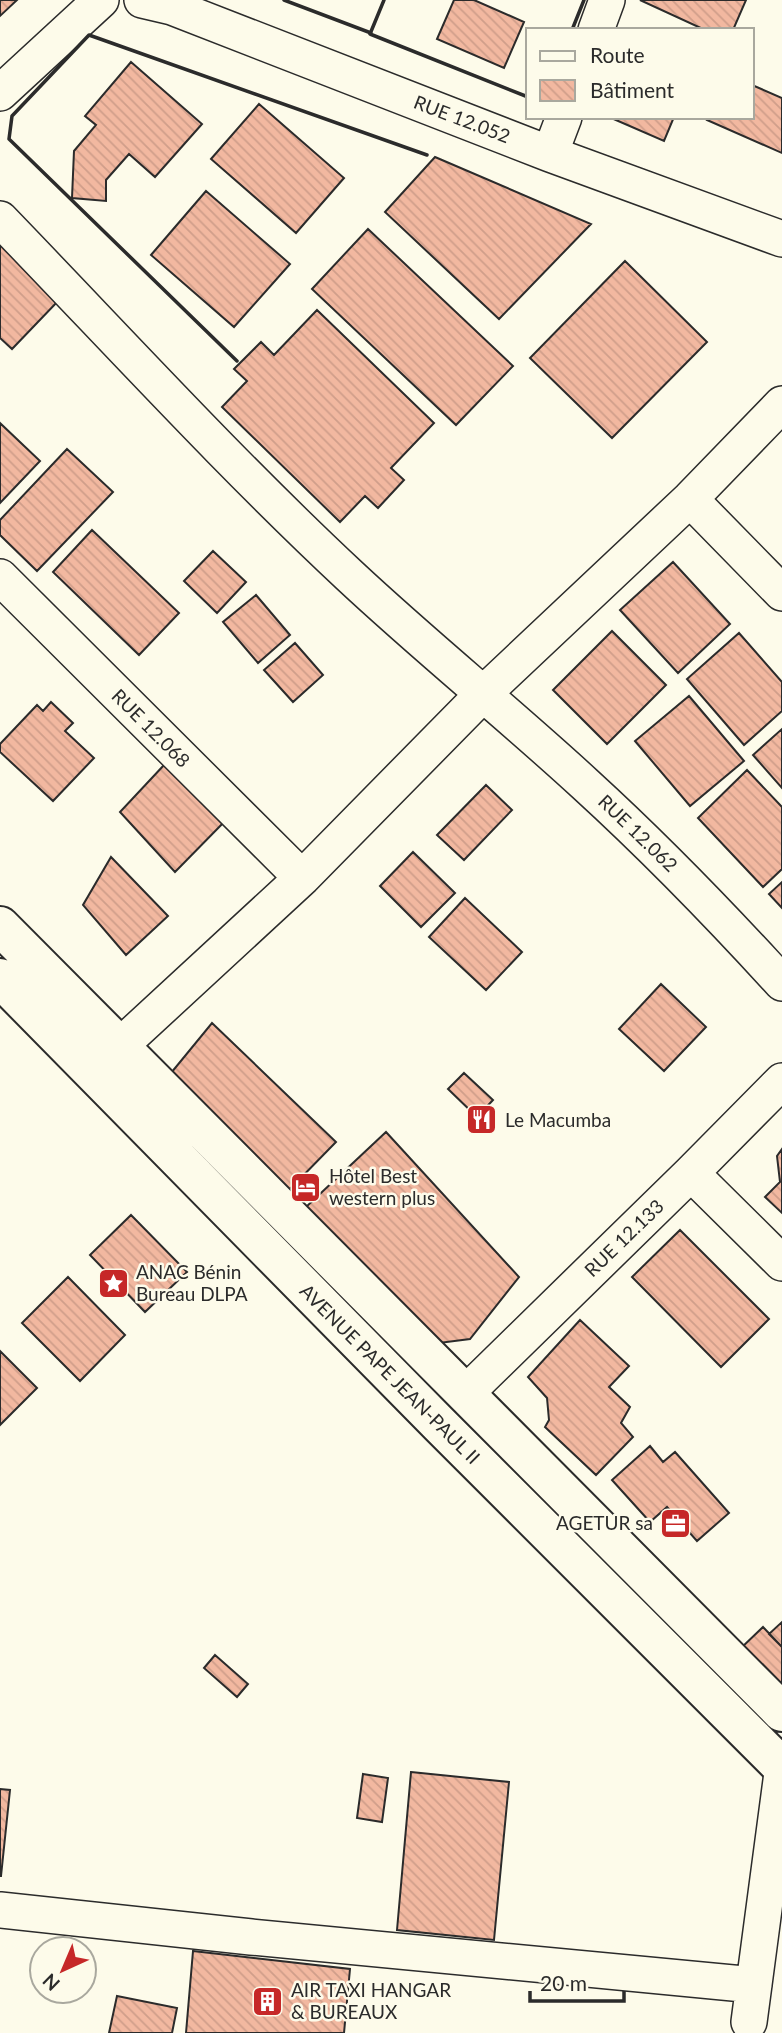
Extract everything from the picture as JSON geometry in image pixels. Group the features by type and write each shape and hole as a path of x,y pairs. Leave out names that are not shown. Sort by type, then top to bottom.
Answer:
{"main road":[{"name":"AVENUE PAPE JEAN-PAUL II","path":"0,926 782,1712"},
{"name":"AVENUE PAPE JEAN-PAUL II","path":"0,978 782,1767"}],"street":[{"path":"0,93 101,0"},
{"path":"597,28 607,0"},
{"name":"RUE 12.052","path":"162,2 550,154 782,239"},
{"path":"550,154 563,119"},
{"name":"RUE 12.062","path":"0,219 268,498 419,640 484,693 587,785 682,876 782,983"},
{"path":"120,1046 302,878 484,693 690,499 782,404"},
{"path":"690,499 782,593"},
{"name":"RUE 12.068","path":"0,577 302,878"},
{"name":"RUE 12.133","path":"465,1394 691,1174 782,1081"},
{"path":"691,1174 782,1263"},
{"path":"749,2022 782,1773"},
{"path":"0,1909 251,1937 754,1985"}],"building":[{"path":"0,0 17,0 0,16"},
{"path":"454,0 474,0 524,22 504,68 437,39"},
{"path":"640,0 746,0 734,28 701,28"},
{"path":"131,62 202,124 155,177 129,154 106,180 106,201 72,198 74,151 96,125 85,116"},
{"path":"754,86 782,98 782,153 707,120 754,119"},
{"path":"259,104 344,178 296,233 211,159"},
{"path":"614,119 673,119 664,141"},
{"path":"435,157 591,224 499,319 385,212"},
{"path":"206,191 290,264 234,327 151,255"},
{"path":"368,229 513,366 456,425 312,289"},
{"path":"0,240 60,299 12,349 0,338"},
{"path":"625,261 707,342 612,438 530,358"},
{"path":"317,310 434,423 391,468 404,480 378,508 365,496 340,522 222,407 247,381 234,369 261,342 274,355"},
{"path":"0,423 40,461 0,503"},
{"path":"67,449 113,492 37,571 0,535 0,520"},
{"path":"92,530 179,613 139,655 53,572"},
{"path":"213,551 246,582 217,613 184,581"},
{"path":"673,562 730,624 678,673 620,610"},
{"path":"256,595 290,635 258,663 223,622"},
{"path":"612,631 666,685 607,744 553,690"},
{"path":"739,633 782,682 782,711 744,745 687,679"},
{"path":"295,643 323,675 293,702 264,670"},
{"path":"689,696 744,761 690,806 635,741"},
{"path":"51,702 73,723 65,731 94,758 53,801 0,752 0,744 37,705 43,711"},
{"path":"782,729 782,788 753,755"},
{"path":"165,764 228,818 175,872 120,812"},
{"path":"747,770 782,807 782,869 763,887 698,818"},
{"path":"486,785 512,810 464,860 437,835"},
{"path":"413,852 455,893 421,927 380,886"},
{"path":"111,857 168,916 126,955 83,905"},
{"path":"782,882 782,908 769,894"},
{"path":"465,898 522,952 486,990 429,937"},
{"path":"661,984 706,1027 664,1071 619,1029"},
{"path":"212,1023 336,1142 289,1190 171,1073"},
{"path":"464,1073 493,1100 477,1117 448,1089"},
{"path":"386,1132 519,1277 470,1339 439,1343 306,1207"},
{"path":"782,1149 782,1213 765,1197 780,1182 777,1156"},
{"path":"131,1215 187,1272 145,1312 90,1255"},
{"path":"680,1230 769,1319 721,1367 632,1277"},
{"path":"68,1277 125,1335 80,1381 22,1323"},
{"path":"580,1320 629,1366 609,1387 630,1407 621,1423 633,1437 596,1475 545,1427 549,1420 547,1398 528,1377"},
{"path":"0,1351 37,1388 0,1425"},
{"path":"650,1446 663,1462 675,1452 729,1513 697,1541 667,1507 650,1522 612,1480"},
{"path":"782,1622 782,1647 769,1634"},
{"path":"763,1627 782,1647 782,1681 776,1687 740,1649"},
{"path":"215,1655 248,1684 237,1697 204,1668"},
{"path":"411,1772 509,1782 494,1940 397,1930"},
{"path":"363,1774 388,1778 382,1822 357,1818"},
{"path":"0,1789 10,1790 1,1876 0,1876"},
{"name":"AIR TAXI HANGAR & BUREAUX","path":"193,1951 350,1969 344,2033 186,2033"},
{"path":"117,1996 177,2008 172,2033 109,2033"}],"wall":[{"path":"284,0 371,33"},
{"path":"384,0 370,34 526,96"},
{"path":"573,28 584,0"},
{"path":"237,361 9,139 12,116 89,35 427,155"}],"place":[{"name":"Le Macumba","path":"482,1120"},
{"name":"Hôtel Best western plus","path":"306,1187"},
{"name":"ANAC Bénin Bureau DLPA","path":"113,1283"},
{"name":"AGETUR sa","path":"676,1523"},
{"name":"AIR TAXI HANGAR & BUREAUX","path":"268,2001"}]}
